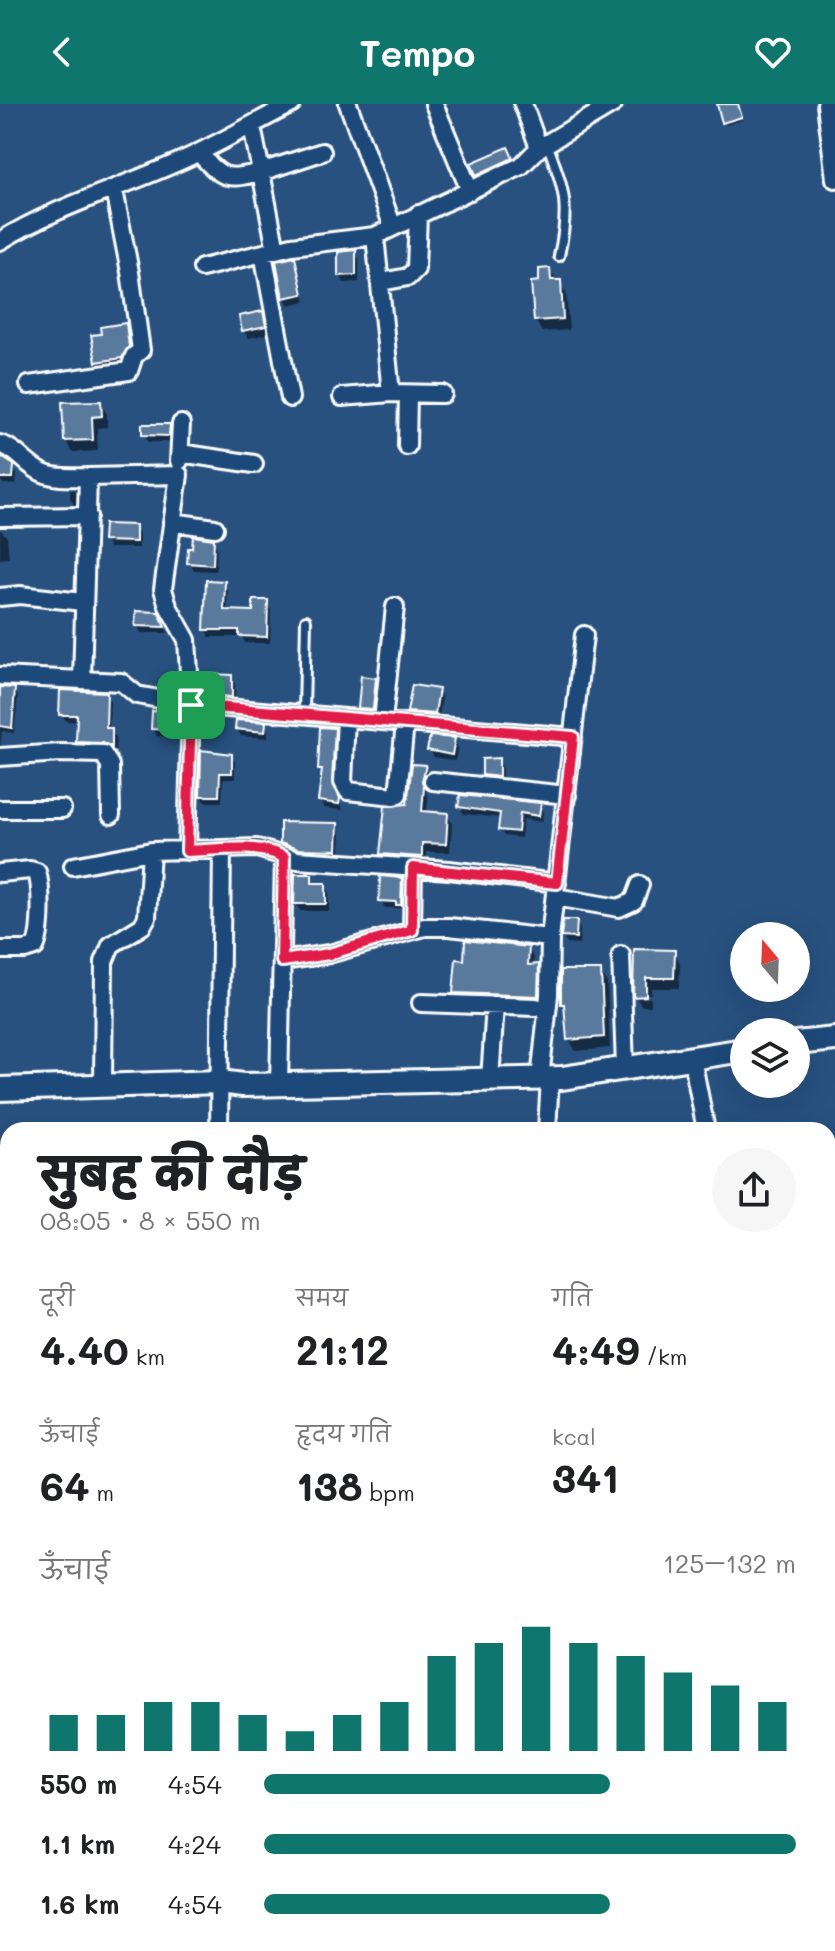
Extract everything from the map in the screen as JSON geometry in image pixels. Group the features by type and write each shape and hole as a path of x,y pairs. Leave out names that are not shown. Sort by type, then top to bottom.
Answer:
{"street":[{"path":"0,241 56,210 114,190 199,153 292,104"},
{"path":"348,104 393,227"},
{"path":"434,104 470,191"},
{"path":"523,104 543,146"},
{"path":"202,268 269,252 375,236 521,166 543,146 613,104"},
{"path":"826,104 835,179"},
{"path":"252,126 261,172 290,398"},
{"path":"199,153 219,175 232,179 322,152"},
{"path":"29,385 129,371 134,356 141,350 114,190"},
{"path":"381,282 408,277 416,269 418,214"},
{"path":"375,236 407,446"},
{"path":"342,397 443,394"},
{"path":"181,424 179,475 163,589 168,606 187,640 191,705 187,851"},
{"path":"0,444 10,447 42,473 52,476 179,475"},
{"path":"180,453 254,464"},
{"path":"82,680 88,477"},
{"path":"0,517 88,516"},
{"path":"172,522 215,528"},
{"path":"0,597 20,595 82,602"},
{"path":"383,721 395,607"},
{"path":"547,1122 545,1078 550,938 584,635"},
{"path":"0,676 121,682 137,695 191,705 573,737"},
{"path":"346,718 344,787 348,791 394,796 400,788 405,723"},
{"path":"0,757 103,754 110,765 111,815"},
{"path":"433,781 567,795"},
{"path":"0,809 62,809"},
{"path":"73,866 151,851 257,848 310,861 413,868 556,890 619,908 634,901 640,885"},
{"path":"219,1122 222,850"},
{"path":"103,1086 104,962 111,945 142,926 147,917 151,851"},
{"path":"279,1085 284,857"},
{"path":"412,930 413,868"},
{"path":"0,873 37,872 40,887 39,938 35,947 0,950"},
{"path":"282,961 329,954 412,930 449,927 550,938"},
{"path":"621,955 625,1068"},
{"path":"421,1003 536,1007"},
{"path":"490,1080 495,1005"},
{"path":"810,1042 835,1039"},
{"path":"0,1089 220,1082 279,1085 545,1078 730,1052"},
{"path":"692,1058 704,1122"}],"lane":[{"path":"543,146 560,177 567,209 559,256"},
{"path":"304,713 306,620"}],"building":[{"path":"717,104 738,104 742,117 722,123"},
{"path":"508,147 513,158 476,175 471,163"},
{"path":"356,250 356,275 338,276 338,252"},
{"path":"295,257 303,294 283,298 276,261"},
{"path":"550,268 551,280 561,280 563,319 534,321 531,282 539,281 539,269"},
{"path":"263,311 266,326 242,331 239,316"},
{"path":"126,323 129,346 122,358 96,362 91,335 101,334 100,327"},
{"path":"101,401 102,416 92,417 93,440 64,441 62,402"},
{"path":"142,424 170,424 169,436 142,435"},
{"path":"0,456 14,465 13,478 0,478"},
{"path":"104,524 136,525 136,542 103,541"},
{"path":"193,536 214,539 213,565 187,563"},
{"path":"206,580 225,581 224,610 253,611 253,600 268,600 267,637 239,636 239,630 204,630"},
{"path":"136,611 159,612 165,627 135,626"},
{"path":"209,674 232,675 232,697 208,695"},
{"path":"361,676 376,678 373,709 358,708"},
{"path":"412,685 439,689 435,714 407,712"},
{"path":"0,687 15,688 12,728 0,726"},
{"path":"60,690 107,692 106,728 112,728 112,747 103,743 76,742 77,715 59,715"},
{"path":"152,711 172,713 171,730 151,729"},
{"path":"236,720 266,722 265,732 235,729"},
{"path":"320,727 335,728 332,781 340,798 339,804 318,801 322,770 318,770"},
{"path":"430,736 455,738 452,755 427,750"},
{"path":"201,750 232,754 232,773 220,773 219,796 200,796"},
{"path":"499,758 499,777 482,775 482,759"},
{"path":"412,764 426,765 422,781 422,811 448,813 446,844 422,843 422,857 380,854 385,806 407,804"},
{"path":"460,795 541,803 539,816 520,813 518,832 498,830 500,813 458,807"},
{"path":"280,822 338,823 337,850 298,849 280,843"},
{"path":"295,874 312,874 312,883 326,883 326,904 294,904"},
{"path":"380,876 402,878 401,905 379,901"},
{"path":"563,920 577,920 576,938 561,937"},
{"path":"465,940 529,947 528,965 539,964 538,996 453,993 456,959 464,960"},
{"path":"634,949 675,950 674,978 646,978 646,996 633,997"},
{"path":"561,970 601,970 604,1037 567,1040 564,1004 561,1004"}],"route":[{"path":"191,705 573,737 557,883 413,868 412,930 329,954 282,961 284,857 257,848 187,851 191,705"}]}
